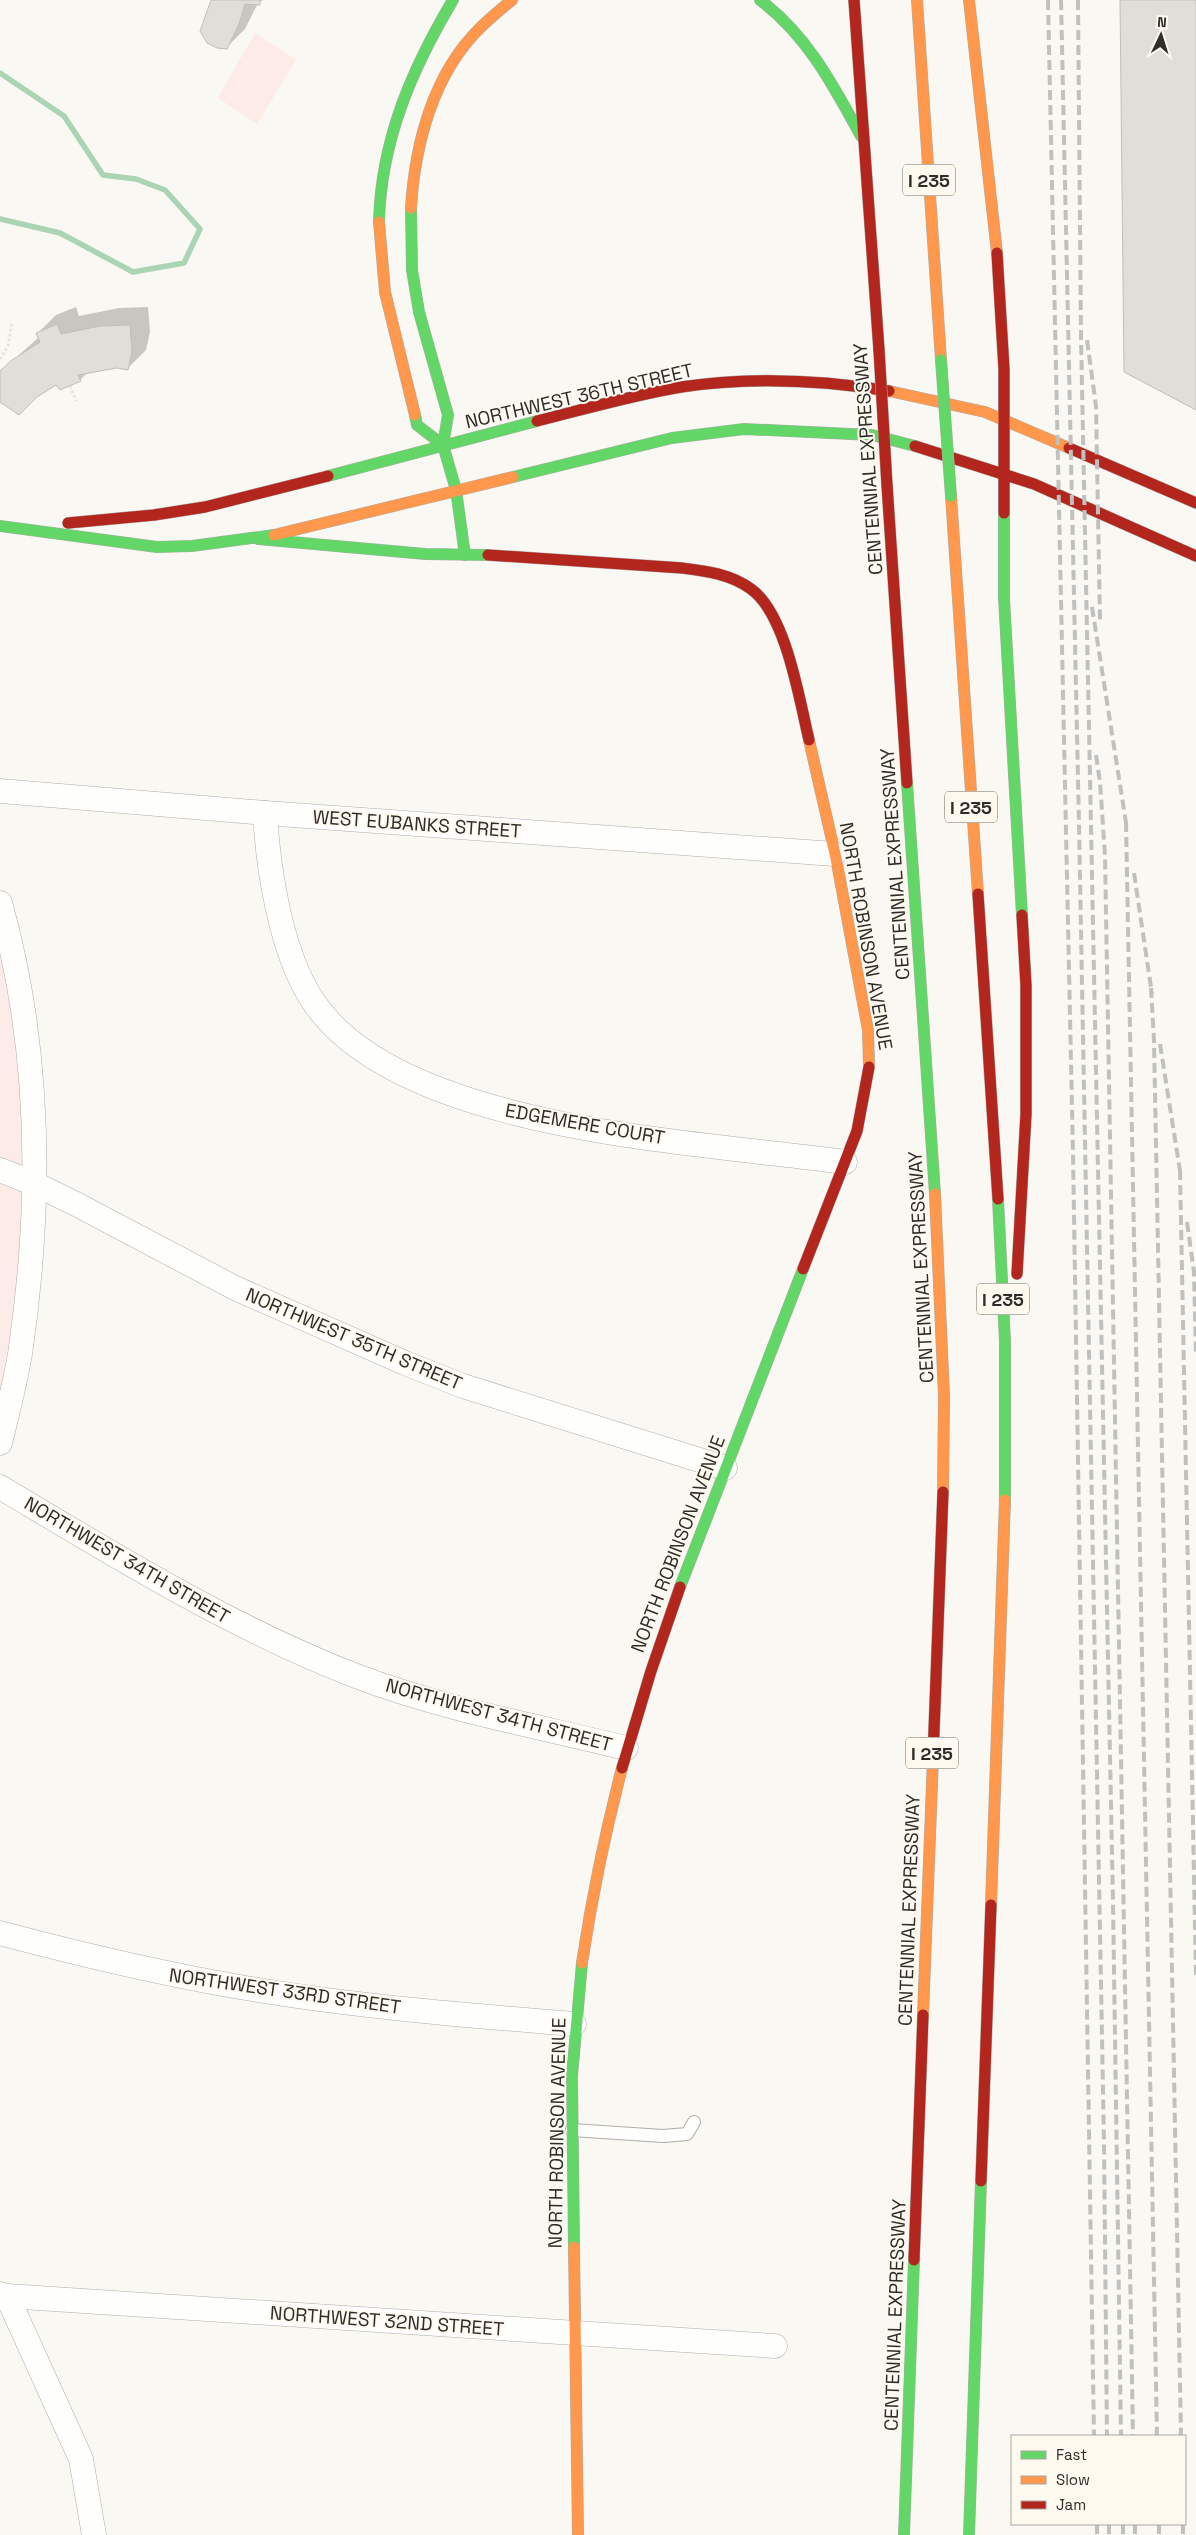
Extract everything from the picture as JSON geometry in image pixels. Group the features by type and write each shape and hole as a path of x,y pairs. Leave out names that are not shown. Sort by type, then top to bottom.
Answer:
{"main road":[{"path":"443,444 417,425 382,274 379,220 382,181 389,135 402,94 418,60 453,0"},
{"path":"258,539 425,554 464,555 456,490 443,444 448,418 420,313 410,257 414,174 432,98 450,65 470,35 494,13 512,0"},
{"path":"760,0 788,23 817,59 864,141"},
{"name":"CENTENNIAL EXPRESSWAY","path":"854,0 936,1204 944,1396 943,1482 904,2535"},
{"name":"I 235","path":"917,0 999,1216 1005,1341 1006,1480 969,2535"},
{"path":"969,0 996,231 1004,369 1004,598 1026,986 1026,1114 1017,1282"},
{"name":"NORTHWEST 36TH STREET","path":"18,527 154,515 205,507 443,444 658,392 737,382 791,381 858,386 949,402 1004,419 1196,503"},
{"name":"NORTHWEST 36TH STREET","path":"0,526 157,546 192,546 258,539 672,438 744,429 872,435 894,439 1004,474"},
{"path":"1004,474 1055,493 1196,556"},
{"name":"NORTH ROBINSON AVENUE","path":"464,555 706,571 736,580 760,595 770,610 787,656 826,807 871,1053 866,1098 857,1131 662,1634 626,1748 598,1863 574,2024 572,2130 578,2535"},
{"path":"1006,1480 1016,1302"}],"street":[{"name":"WEST EUBANKS STREET","path":"0,790 265,813 834,854"},
{"name":"EDGEMERE COURT","path":"265,813 267,845 285,937 296,968 313,1001 330,1022 356,1045 381,1061 419,1081 458,1096 499,1109 561,1124 612,1133 845,1162"},
{"path":"0,903 21,998 30,1066 34,1183 29,1279 21,1346 0,1443"},
{"name":"NORTHWEST 35TH STREET","path":"0,1170 34,1183 235,1288 405,1363 463,1386 725,1468"},
{"name":"NORTHWEST 34TH STREET","path":"0,1487 181,1595 289,1647 356,1676 417,1696 626,1748"},
{"name":"NORTHWEST 33RD STREET","path":"0,1933 100,1960 241,1987 453,2014 574,2024"},
{"path":"3,2295 82,2459 94,2535"},
{"name":"NORTHWEST 32ND STREET","path":"3,2295 775,2346"}],"lane":[{"path":"572,2130 663,2136 687,2134 694,2122"}],"path":[{"path":"0,359 8,346 12,322"},
{"path":"70,386 76,401"}],"shaded area":[{"path":"255,33 296,60 257,124 218,98"},
{"path":"0,953 18,1051 24,1144 22,1154 24,1212 16,1305 0,1389"}],"building":[{"path":"211,0 260,0 260,5 245,4 239,24 227,49 217,48 207,43 200,31"},
{"path":"1120,0 1196,0 1196,410 1124,372"},
{"path":"57,324 61,334 100,326 130,325 132,351 128,370 117,368 78,375 81,381 60,390 56,385 37,397 19,415 0,402 0,371 12,360 40,342 36,333"}],"waterway":[{"path":"0,73 64,116 103,175 136,179 165,190 200,229 184,263 133,272 60,233 0,219"}],"railway":[{"path":"1048,0 1073,1154 1094,2435"},
{"path":"1061,0 1104,2143 1107,2435"},
{"path":"1078,0 1081,337 1113,1903 1121,2435"},
{"path":"1087,340 1096,406 1100,620"},
{"path":"1092,607 1127,829"},
{"path":"1096,755 1100,782 1105,855 1133,2435"},
{"path":"1126,822 1157,2435"},
{"path":"1134,873 1152,994"},
{"path":"1151,988 1154,1041 1181,2435"},
{"path":"1160,1044 1181,1177"},
{"path":"1180,1170 1196,1975"},
{"path":"1187,1222 1194,1272 1196,1354"},
{"path":"1097,2525 1097,2535"},
{"path":"1109,2525 1109,2535"},
{"path":"1123,2525 1123,2535"},
{"path":"1135,2525 1135,2535"},
{"path":"1159,2525 1159,2535"},
{"path":"1183,2525 1183,2535"}],"traffic: fast":[{"path":"379,222 386,162 401,106 424,52 453,0"},
{"path":"760,0 792,29 818,62 861,136"},
{"path":"411,208 412,270 419,312 448,415 443,445 417,425 415,415"},
{"path":"941,360 951,496"},
{"path":"328,476 537,421"},
{"path":"513,477 672,438 744,429 872,435 915,446"},
{"path":"443,445 456,490 465,555"},
{"path":"1004,513 1004,598 1022,915"},
{"path":"0,526 157,547 192,546 274,535"},
{"path":"258,539 425,554 488,555"},
{"path":"907,783 935,1194"},
{"path":"998,1199 1005,1341 1005,1500"},
{"path":"680,1587 803,1269"},
{"path":"574,2247 572,2076 582,1963"},
{"path":"969,2535 981,2181"},
{"path":"904,2535 914,2260"}],"traffic: slow":[{"path":"411,208 413,184 422,135 429,111 439,88 464,46 484,24 512,0"},
{"path":"917,0 941,360"},
{"path":"969,0 997,253"},
{"path":"379,222 385,292 415,415"},
{"path":"889,391 985,412 1069,448"},
{"path":"274,535 513,477"},
{"path":"951,496 978,894"},
{"path":"809,740 836,858 868,1030 869,1067"},
{"path":"935,1194 944,1396 943,1492"},
{"path":"991,1905 1005,1500"},
{"path":"923,2015 933,1758"},
{"path":"582,1963 599,1865 622,1768"},
{"path":"574,2247 578,2535"}],"traffic: jam":[{"path":"854,0 879,350"},
{"path":"997,253 1004,369 1004,513"},
{"path":"879,350 887,485"},
{"path":"537,421 645,394 707,384 759,381 812,382 889,391"},
{"path":"915,446 1034,484 1196,556"},
{"path":"1069,448 1196,503"},
{"path":"68,523 154,515 205,507 328,476"},
{"path":"887,485 907,783"},
{"path":"488,555 700,570 718,574 743,584 763,601 782,637 795,680 809,740"},
{"path":"978,894 998,1199"},
{"path":"1017,1274 1026,1114 1026,986 1022,915"},
{"path":"803,1269 857,1131 869,1067"},
{"path":"933,1758 943,1492"},
{"path":"622,1768 651,1671 680,1587"},
{"path":"981,2181 991,1905"},
{"path":"914,2260 923,2015"}]}
